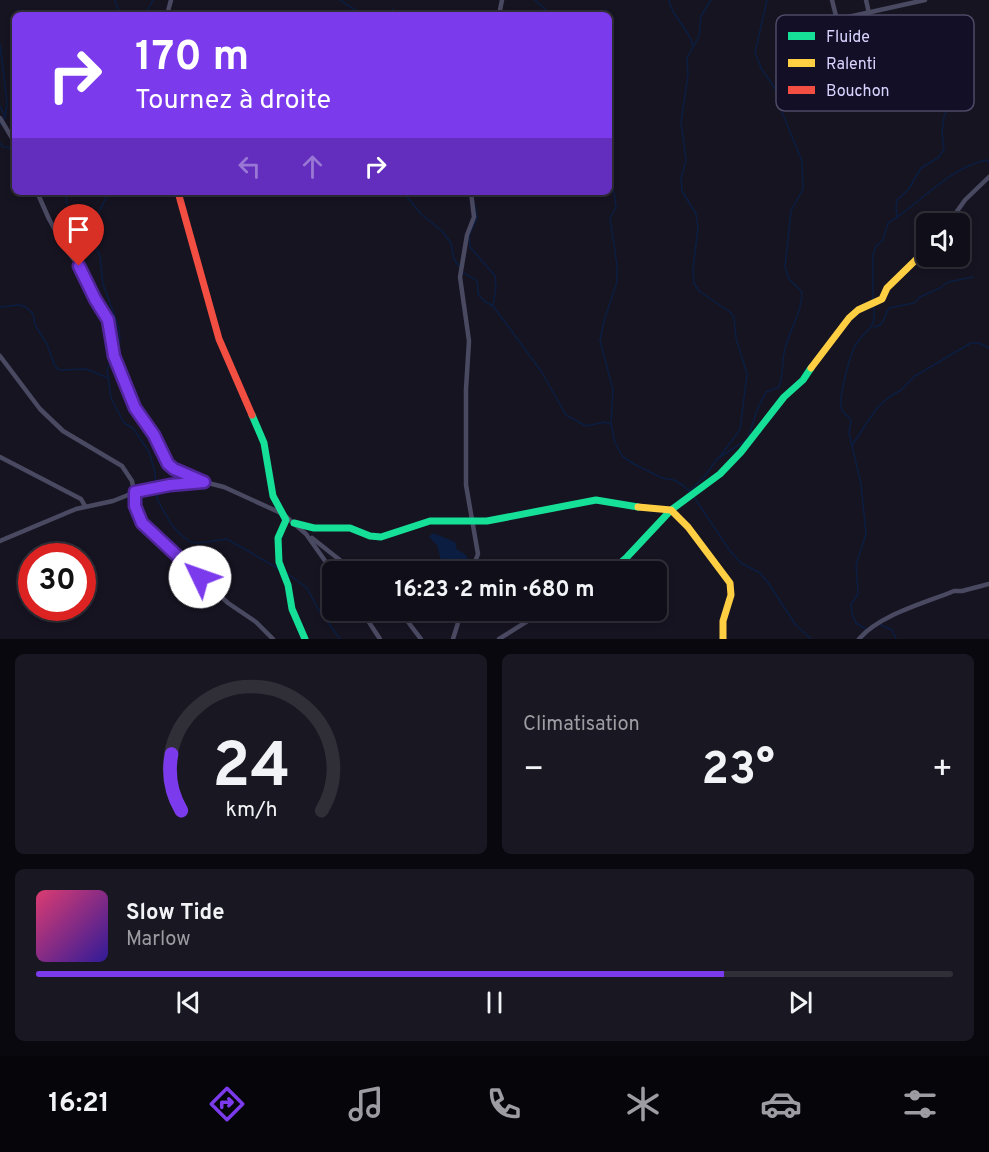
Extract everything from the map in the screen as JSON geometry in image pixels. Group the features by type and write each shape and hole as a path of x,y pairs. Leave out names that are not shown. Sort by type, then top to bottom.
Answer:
{"street":[{"path":"832,0 836,15"},
{"path":"866,0 868,13"},
{"path":"859,15 925,0"},
{"path":"0,118 12,138"},
{"path":"956,213 965,200 989,177"},
{"path":"38,195 59,239 79,266 108,320 114,356 135,408 154,435 168,464 174,469 204,482 224,487 284,515 341,561"},
{"path":"178,195 219,339 264,443 273,496 284,515 285,523 278,538 279,562 288,585 292,609 305,639"},
{"path":"471,195 474,218 467,235 460,277 469,340 466,389 466,485 478,554 475,561"},
{"path":"622,561 671,510 720,474 741,452 784,398 803,380 849,318 858,310 882,298 887,288 916,260"},
{"path":"0,356 40,409 63,431 122,466 135,492 138,515 150,532 228,603 256,622 273,639"},
{"path":"0,457 81,499 85,506"},
{"path":"0,541 85,506 113,501 135,492 170,485 204,482"},
{"path":"294,523 321,528 344,526 364,535 380,537 437,519 472,522 574,506 596,500 657,510 671,510 688,527 730,583 731,595 723,621 723,639"},
{"path":"306,534 325,561"},
{"path":"859,639 868,629 888,618 954,591 989,584"},
{"path":"368,621 380,639"},
{"path":"407,621 421,639"},
{"path":"453,639 459,621"},
{"path":"499,639 527,621"}],"water":[{"path":"433,533 455,542 457,550 465,554 468,561 441,561 437,545 429,537"}],"waterway":[{"path":"115,0 119,12"},
{"path":"147,12 153,0"},
{"path":"340,0 358,12"},
{"path":"535,0 549,12"},
{"path":"669,0 693,46"},
{"path":"711,0 701,16 699,36 687,58 688,75 681,122 686,160 681,179 682,191 696,214 698,227 693,270 694,283 699,291 734,317 736,338 747,374 740,430 720,456"},
{"path":"767,0 755,53 762,70 776,90"},
{"path":"0,44 7,103 5,117"},
{"path":"0,106 5,117 0,125"},
{"path":"689,491 704,477 717,459 748,439 757,410 766,392 779,387 786,345 801,300 802,292 789,279 785,267 791,211 803,189 802,161 782,111"},
{"path":"897,218 897,200 908,190 921,168 939,157 944,149 942,133 947,111"},
{"path":"0,143 3,147 12,148"},
{"path":"873,302 873,255 876,246 883,240 888,223 960,170 986,160 989,162"},
{"path":"612,186 616,207 610,218 617,265 617,282 600,340 613,390 611,424 615,443 623,457 662,478 674,480 691,493"},
{"path":"65,195 68,215 76,235 97,250 100,256 103,284 119,328 120,340 116,353"},
{"path":"95,247 95,220 108,195"},
{"path":"405,195 421,214 442,231 451,243 454,259 460,268"},
{"path":"474,202 477,218 469,236 470,247 495,276 493,306 541,371 566,415 586,426 605,422 610,424"},
{"path":"463,272 477,281 478,294 493,306"},
{"path":"874,327 880,325 889,308 914,303 920,297 948,282 973,277"},
{"path":"0,307 19,305 26,307 33,314 35,325 59,370 86,369 106,377"},
{"path":"867,630 856,623 852,614 851,604 858,594 856,565 866,534 861,484 849,433 851,420 843,411 841,396 851,355 861,337 872,325 874,307"},
{"path":"852,445 877,408 915,376 971,343 979,343 989,348"},
{"path":"113,357 107,370 111,398 124,423 133,428 149,452 155,472 157,499 171,524 190,542 227,539 279,569"},
{"path":"694,497 730,551 741,563 760,573 795,624 811,639"},
{"path":"288,574 307,588 318,609 340,639"},
{"path":"879,624 892,630 896,639"}],"traffic: fast":[{"path":"622,561 671,510 720,474 811,368"},
{"path":"252,415 264,443 273,496 286,520 278,538 279,562 288,585 292,609 305,639"},
{"path":"294,523 314,528 350,528 370,536 381,537 430,521 487,521 596,500 638,507"}],"traffic: slow":[{"path":"811,368 849,318 858,310 882,299 887,288 916,260"},
{"path":"638,507 671,510 688,527 730,583 731,595 723,621 723,639"}],"traffic: jam":[{"path":"179,195 219,339 252,415"}],"route":[{"path":"79,266 108,320 114,356 135,408 154,435 168,464 204,482 170,485 135,492 135,506 142,523 200,577"}]}
